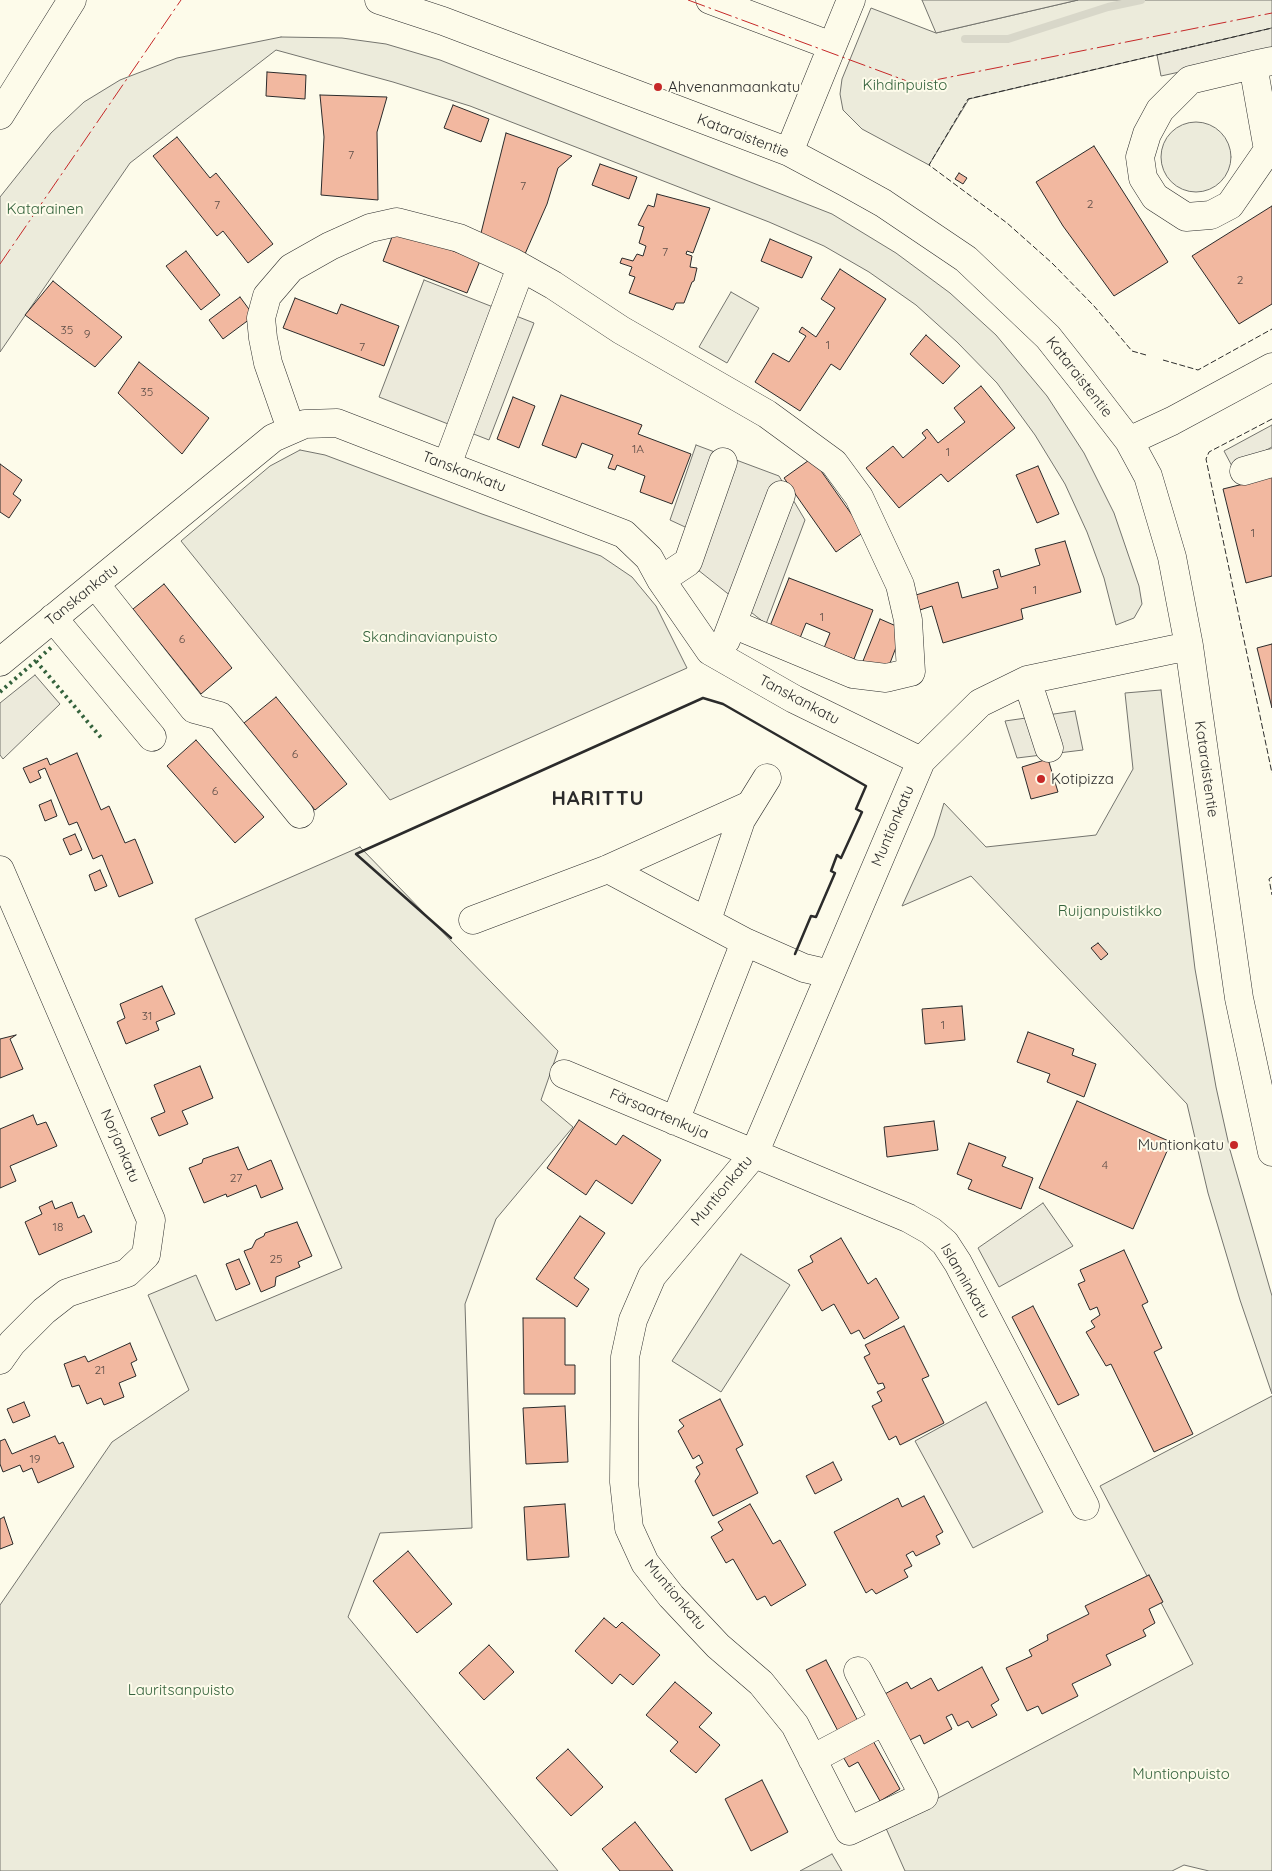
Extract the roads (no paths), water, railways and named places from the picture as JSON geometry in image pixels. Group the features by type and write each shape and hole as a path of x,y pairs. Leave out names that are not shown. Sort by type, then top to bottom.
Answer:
{"street":[{"path":"0,115 72,0"},
{"name":"Kataraistentie","path":"379,0 442,21 789,152 883,203 966,258 1048,337 1129,441 1148,476 1172,557 1189,646 1238,998 1272,1152"},
{"path":"710,0 832,46"},
{"path":"789,152 851,0"},
{"path":"1262,63 1268,150 1230,206 1212,215 1186,217 1155,197 1143,178 1140,157 1147,134 1160,110 1190,80 1262,63"},
{"path":"291,429 268,363 261,318 267,296 291,268 338,242 370,228 397,222 459,238 521,268 621,330 767,414 834,463 858,496 900,586 908,620 911,672 886,678 853,674 733,624"},
{"path":"447,465 521,268"},
{"path":"1129,441 1172,421 1272,367"},
{"name":"Tanskankatu","path":"0,662 273,438 305,424 337,423 624,534 649,558 661,580 710,651 794,699 921,761"},
{"path":"661,580 688,562 724,462"},
{"path":"1244,471 1272,463"},
{"path":"710,651 727,639 781,495"},
{"path":"95,584 194,709 220,716 300,814"},
{"path":"53,618 152,737"},
{"name":"Muntionkatu","path":"884,1721 924,1796 849,1831 795,1725 761,1683 718,1646 671,1596 645,1563 628,1528 624,1482 625,1357 633,1320 652,1276 754,1154 921,761 980,702 1027,680 1189,646"},
{"path":"1027,680 1049,748"},
{"path":"707,920 741,820 767,778"},
{"path":"472,920 608,869 750,805"},
{"path":"608,869 707,920 745,942 804,968 830,974"},
{"name":"Norjankatu","path":"0,870 151,1220 146,1255 127,1273 67,1293 44,1311 12,1343 0,1360"},
{"path":"675,1121 745,942"},
{"name":"Färsaartenkuja","path":"564,1074 754,1154"},
{"name":"Islanninkatu","path":"754,1154 908,1218 932,1231 945,1243 958,1263 1085,1506"},
{"path":"812,1759 884,1721 858,1671"}],"waterway":[{"path":"965,39 1008,39 1108,7 1141,0"}],"place":[{"name":"Ahvenanmaankatu","path":"658,87"},
{"name":"Kotipizza","path":"1041,779"},
{"name":"Muntionkatu","path":"1234,1145"}],"district":[{"name":"HARITTU","path":"598,799"}],"park label":[{"name":"Kihdinpuisto","path":"905,85"},
{"name":"Katarainen","path":"45,209"},
{"name":"Skandinavianpuisto","path":"430,637"},
{"name":"Ruijanpuistikko","path":"1110,911"},
{"name":"Lauritsanpuisto","path":"181,1690"},
{"name":"Muntionpuisto","path":"1181,1774"}]}
